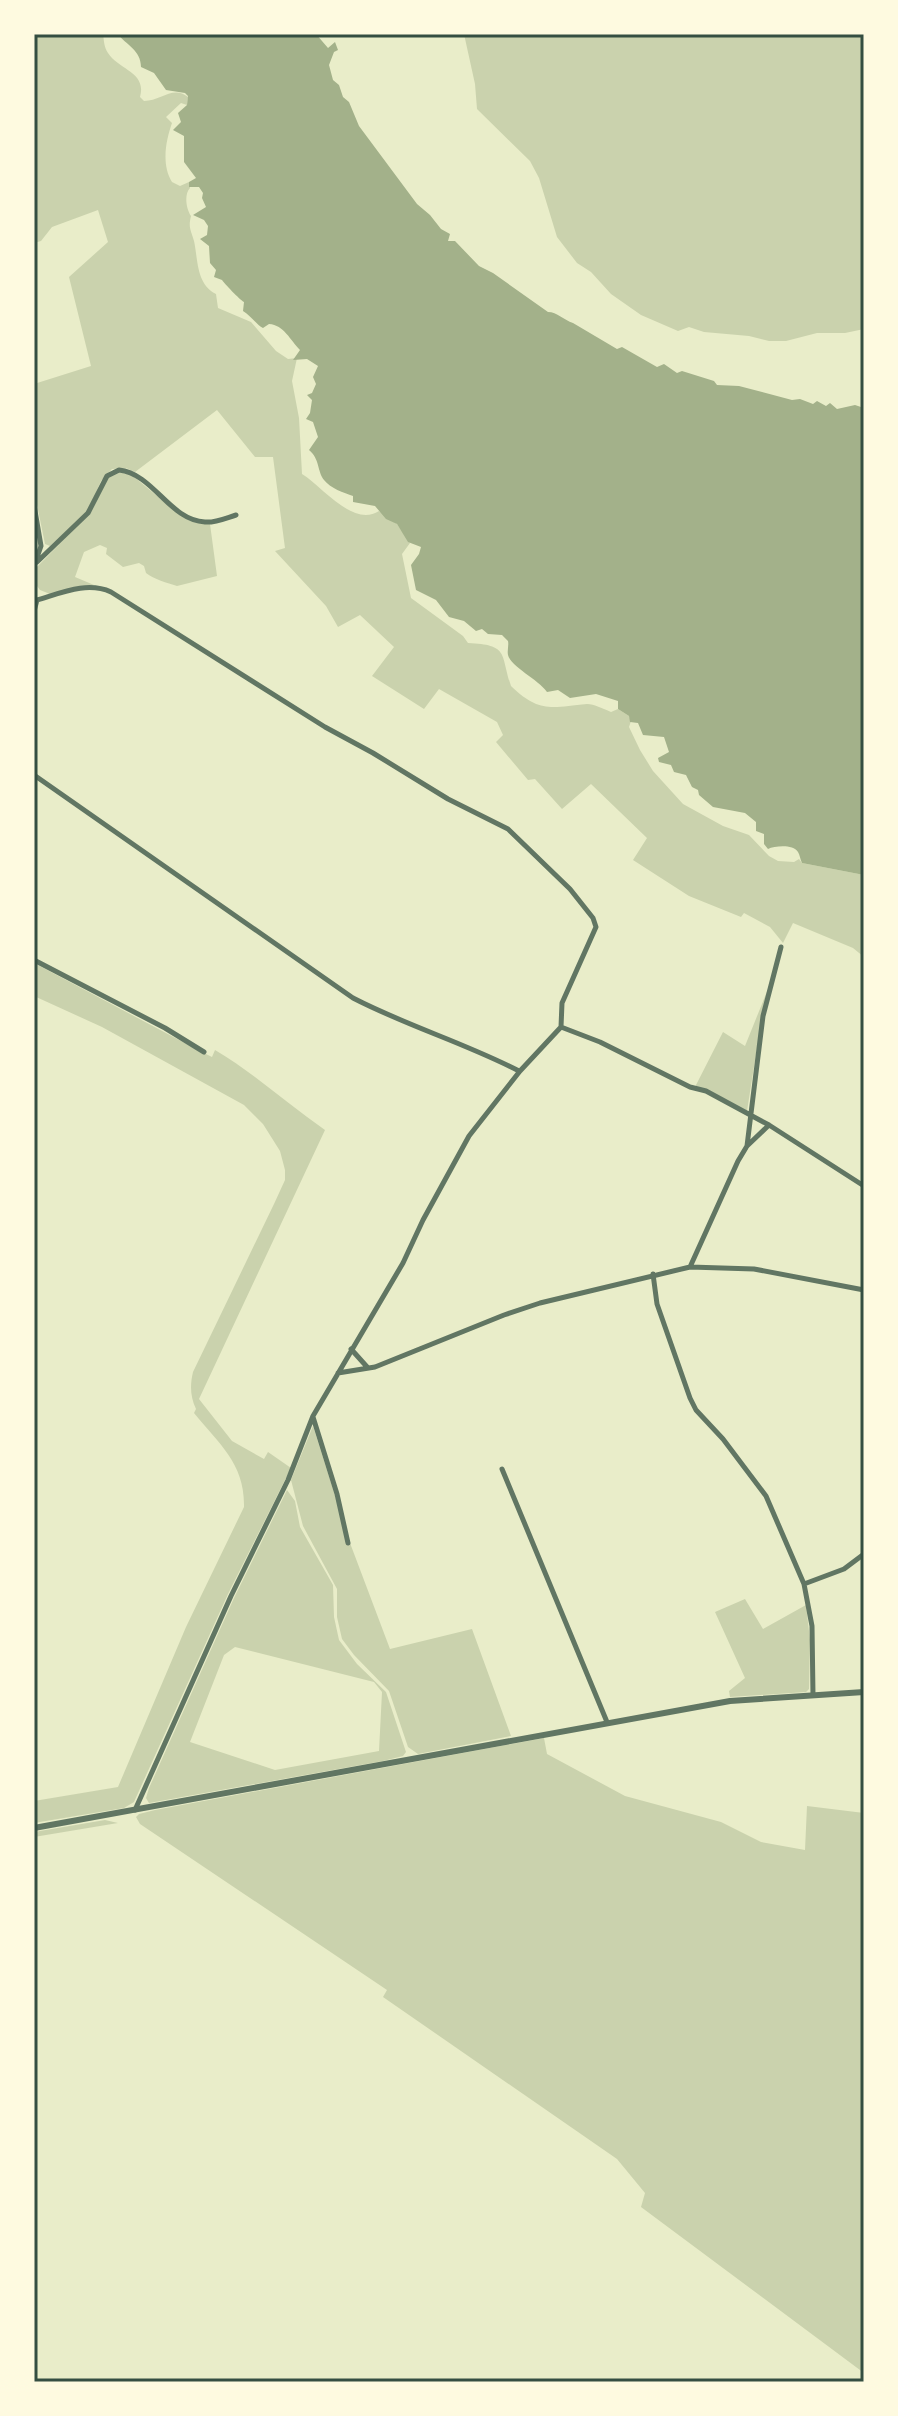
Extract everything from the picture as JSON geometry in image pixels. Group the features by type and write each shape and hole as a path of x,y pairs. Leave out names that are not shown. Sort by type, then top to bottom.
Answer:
{"street":[{"path":"36,564 88,513 107,476 119,470 134,474 174,508 202,522 236,515"},
{"path":"34,505 41,546 36,564"},
{"path":"37,600 80,588 93,587 111,592 325,727 448,799 508,829 570,889 593,918 596,927 562,1003 561,1027 520,1071 469,1136 403,1263 313,1416 290,1477 231,1596 135,1811"},
{"path":"34,591 37,600 34,611"},
{"path":"34,775 353,998 386,1015 478,1050 520,1071"},
{"path":"747,1146 763,1016 781,947"},
{"path":"34,960 204,1052"},
{"path":"561,1027 600,1042 690,1087 706,1091 769,1125 864,1186"},
{"path":"690,1267 738,1161 747,1146 769,1125"},
{"path":"337,1373 368,1368 504,1315 653,1274 690,1267 754,1269 864,1290"},
{"path":"653,1274 657,1304 690,1398 696,1410 723,1439 766,1496 804,1584 812,1626 813,1695"},
{"path":"351,1349 368,1368"},
{"path":"313,1416 337,1494 348,1543"},
{"path":"502,1469 607,1722"},
{"path":"804,1584 844,1569 864,1554"},
{"path":"34,1828 122,1816 135,1811 730,1701 864,1692"}],"shaded area":[{"path":"34,34 103,34 108,53 140,82 140,97 144,101 172,93 188,97 187,105 181,103 166,117 172,123 166,144 166,160 172,182 180,186 189,182 186,202 201,278 216,294 218,308 251,322 276,351 288,359 297,358 292,381 299,418 302,474 348,510 369,515 379,511 397,524 410,543 402,554 411,598 468,643 497,649 504,659 511,686 530,701 547,707 590,704 611,712 618,709 629,716 629,727 640,750 653,771 683,804 723,826 749,835 778,861 794,862 799,859 802,863 864,875 864,957 853,948 793,923 783,943 770,927 744,913 741,917 689,896 633,860 647,838 591,784 562,809 535,779 528,780 496,742 503,735 497,722 439,689 424,709 372,676 394,647 360,615 338,627 326,606 275,551 285,548 273,457 255,457 217,410 135,472 126,468 112,469 101,481 87,512 50,546 45,544 34,490 34,384 91,366 69,277 108,242 98,210 52,227 41,241 34,243"},
{"path":"118,34 316,34 328,48 335,42 338,50 334,52 329,65 333,80 349,102 359,126 417,204 450,234 448,241 455,241 479,266 548,312 657,367 664,364 677,373 682,371 714,381 717,385 739,386 813,404 817,401 826,406 830,403 837,409 855,405 864,408 864,875 802,863 796,849 768,849 764,844 764,834 756,831 756,822 745,813 713,807 692,787 686,775 674,772 671,765 659,762 658,758 669,752 664,737 643,735 638,723 630,722 629,716 618,709 618,701 596,694 570,698 558,690 547,692 510,660 508,641 502,635 488,634 482,629 476,631 464,621 449,617 436,600 416,590 411,565 421,547 408,542 397,524 386,519 375,506 353,502 353,496 327,483 309,450 318,437 313,422 306,419 312,400 307,395 312,393 316,384 313,377 318,366 307,359 293,360 300,350 286,334 274,325 261,327 243,311 244,302 222,280 214,277 216,270 210,263 209,246 200,239 207,235 208,226 204,220 193,215 206,207 203,193 199,187 189,187 189,182 196,178 184,162 184,136 173,130 181,122 178,113 187,105 188,96 166,90 154,73 141,67 136,52"},
{"path":"464,34 864,34 864,329 817,333 786,341 704,332 689,327 678,331 641,315 611,294 591,272 577,263 557,237 539,178 530,161 477,109"},
{"path":"120,472 133,476 174,510 210,524 217,576 177,586 149,575 139,563 123,567 106,554 107,548 100,545 84,552 75,577 94,585 50,594 40,590 34,582 34,570 89,514 108,477"},
{"path":"34,963 212,1057 215,1050 325,1130 199,1399 232,1441 264,1459 268,1452 291,1468 228,1594 134,1802 124,1808 34,1823 34,1801 118,1787 186,1627 244,1507 235,1467 222,1445 194,1413 191,1381 285,1180 285,1170 280,1151 263,1124 244,1105 102,1027 34,996"},
{"path":"770,984 747,1111 695,1087 723,1032 745,1046"},
{"path":"313,1426 350,1543 390,1649 472,1629 511,1736 418,1754 408,1747 389,1691 342,1639 337,1617 337,1589 303,1526 291,1480"},
{"path":"287,1490 295,1501 300,1527 333,1585 334,1617 339,1640 357,1664 386,1692 406,1752 403,1756 149,1803 146,1798 149,1788 234,1598","holes":["235,1647 374,1682 382,1692 379,1751 275,1770 190,1742 224,1655"]},
{"path":"745,1599 763,1629 806,1605 810,1640 809,1689 806,1692 730,1697 729,1691 745,1678 715,1612"},
{"path":"544,1738 547,1754 625,1796 721,1822 761,1842 805,1850 807,1806 864,1813 864,2373 641,2207 645,2193 617,2159 383,1997 387,1990 140,1824 136,1817 155,1810"},
{"path":"105,1820 118,1823 34,1837 34,1832"}]}
